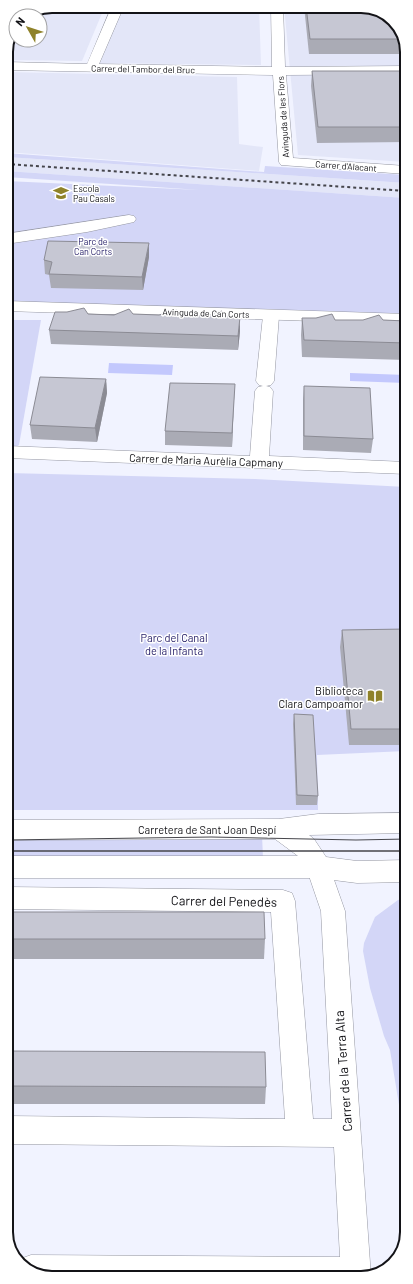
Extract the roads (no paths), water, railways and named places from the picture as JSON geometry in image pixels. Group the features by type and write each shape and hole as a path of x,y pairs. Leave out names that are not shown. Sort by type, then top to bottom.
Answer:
{"street":[{"path":"91,68 115,13"},
{"name":"Avinguda de les Flors","path":"267,13 269,61 279,71"},
{"name":"Avinguda de les Flors","path":"277,13 279,71 286,162"},
{"name":"Carrer del Tambor del Bruc","path":"13,66 279,71 400,70"},
{"name":"Carrer d'Alacant","path":"286,162 400,170"},
{"path":"13,238 129,219"},
{"name":"Avinguda de Can Corts","path":"13,306 271,316 400,319"},
{"path":"259,462 271,316"},
{"name":"Carrer de Maria Aurèlia Capmany","path":"13,452 400,468"},
{"name":"Carretera de Sant Joan Despí","path":"13,830 279,829 318,824 400,823"},
{"path":"279,829 305,846 318,867"},
{"path":"13,867 318,867 357,872 400,871"},
{"name":"Carrer de la Terra Alta","path":"318,867 333,911 356,1271"},
{"name":"Carrer del Penedès","path":"13,898 283,901 300,1132"},
{"path":"13,1130 347,1132"},
{"path":"45,1270 112,1271"}],"tram line":[{"path":"13,840 211,837 356,840 400,839"},
{"path":"13,851 400,851"}],"railway":[{"path":"13,164 400,191"}],"place":[{"name":"Escola Pau Casals","path":"61,193"},
{"name":"Biblioteca Clara Campoamor","path":"375,696"}],"park label":[{"name":"Parc de Can Corts","path":"93,246"},
{"name":"Parc del Canal de la Infanta","path":"174,643"}]}
